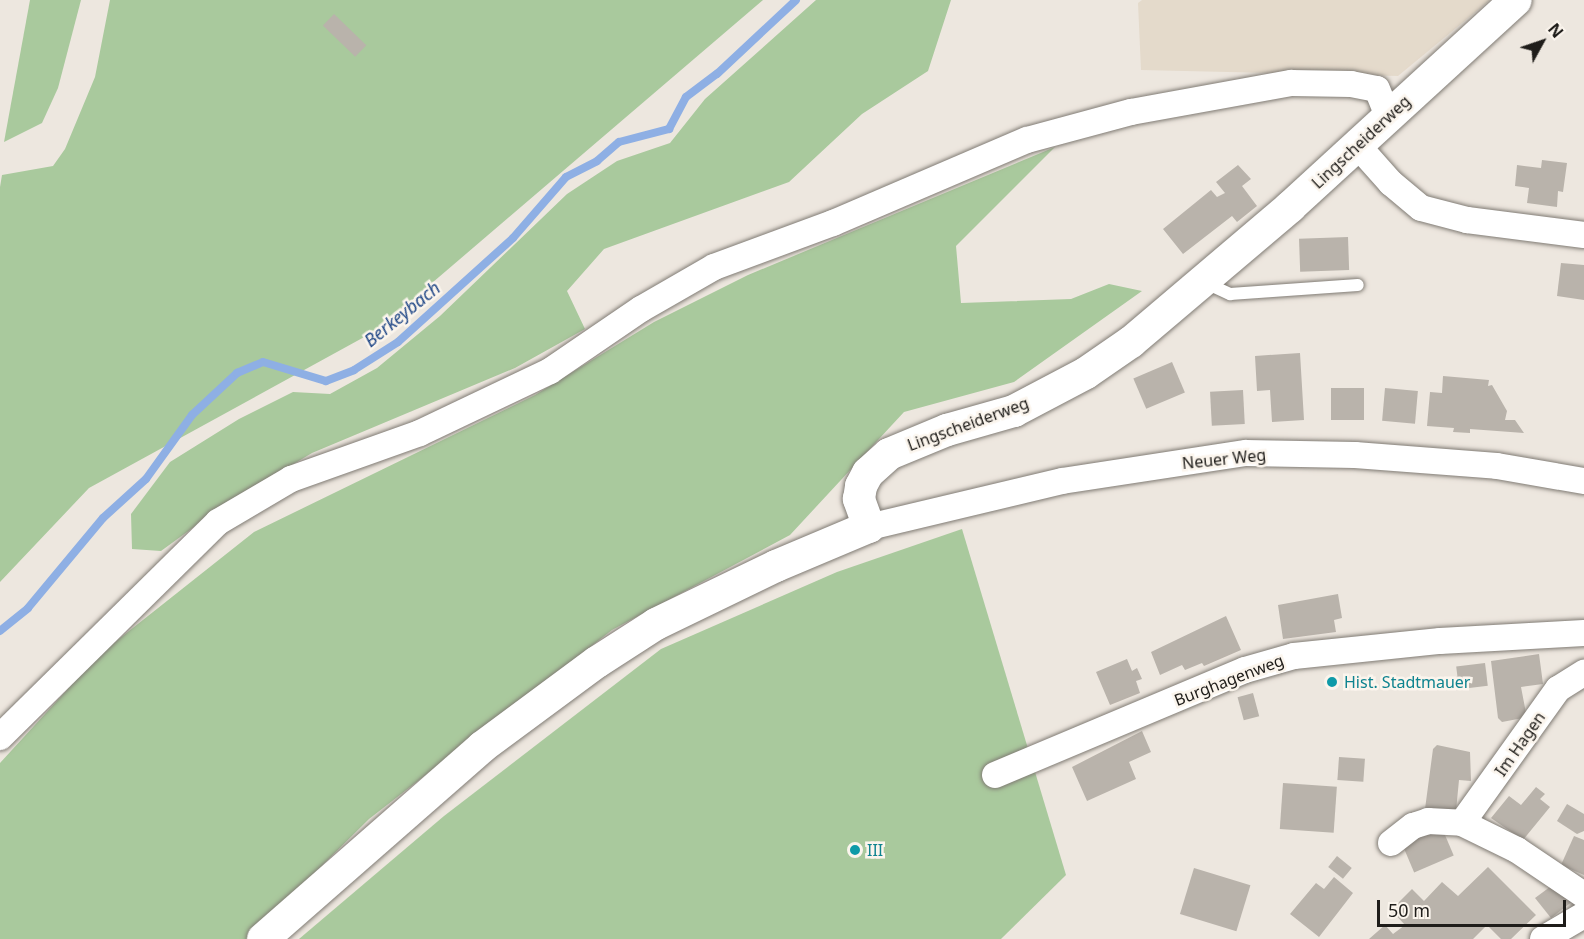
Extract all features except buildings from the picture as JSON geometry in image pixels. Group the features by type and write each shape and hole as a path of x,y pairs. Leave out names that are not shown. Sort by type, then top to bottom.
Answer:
{"street":[{"name":"Lingscheiderweg","path":"869,527 860,499 861,486 889,454 946,430 1014,411 1086,373 1204,282 1389,118 1516,0"},
{"path":"0,737 218,522 291,479 420,433 550,371 641,309 714,267 833,223 1027,140 1131,112 1291,83 1351,84 1377,89 1389,118"},
{"path":"1358,146 1391,183 1421,208 1467,220 1584,235"},
{"name":"Neuer Weg","path":"869,527 1062,481 1246,453 1355,455 1497,466 1584,481"},
{"path":"263,939 482,747 597,662 665,620 776,566 869,527"},
{"name":"Burghagenweg","path":"995,775 1245,670 1284,658 1440,641 1584,633"},
{"name":"Im Hagen","path":"1462,823 1558,689 1565,682 1584,673"},
{"path":"1391,843 1413,826 1428,821 1462,823 1517,850 1584,895"},
{"path":"1543,939 1584,915"}],"lane":[{"path":"1204,282 1230,294 1358,285"}],"shaded area":[{"path":"1142,0 1490,0 1398,76 1141,70 1138,3"}],"green space":[{"path":"30,0 81,0 58,88 42,123 4,142"},
{"path":"110,0 763,0 377,330 89,488 0,582 0,187 2,175 53,166 65,149 95,77"},
{"path":"816,0 951,0 928,71 862,114 789,182 604,249 567,291 585,329 515,368 312,453 220,508 161,551 132,549 131,514 170,462 239,419 293,392 330,394 377,368 440,316 567,194 617,161 670,143 705,99"},
{"path":"1055,147 956,246 961,303 1071,299 1109,284 1142,291 1014,382 904,412 790,535 612,630 369,819 248,939 0,939 0,763 100,654 254,532 535,395 654,322 748,275"},
{"path":"962,529 1066,875 1001,939 299,939 444,816 661,649 837,572"}],"waterway":[{"name":"Berkeybach","path":"0,631 28,608 103,518 146,479 192,415 237,373 263,362 326,381 354,370 398,342 513,238 566,177 597,161 619,142 669,129 686,97 717,74 796,0"}],"place":[{"name":"Hist. Stadtmauer","path":"1332,682"},
{"name":"III","path":"855,850"}]}
